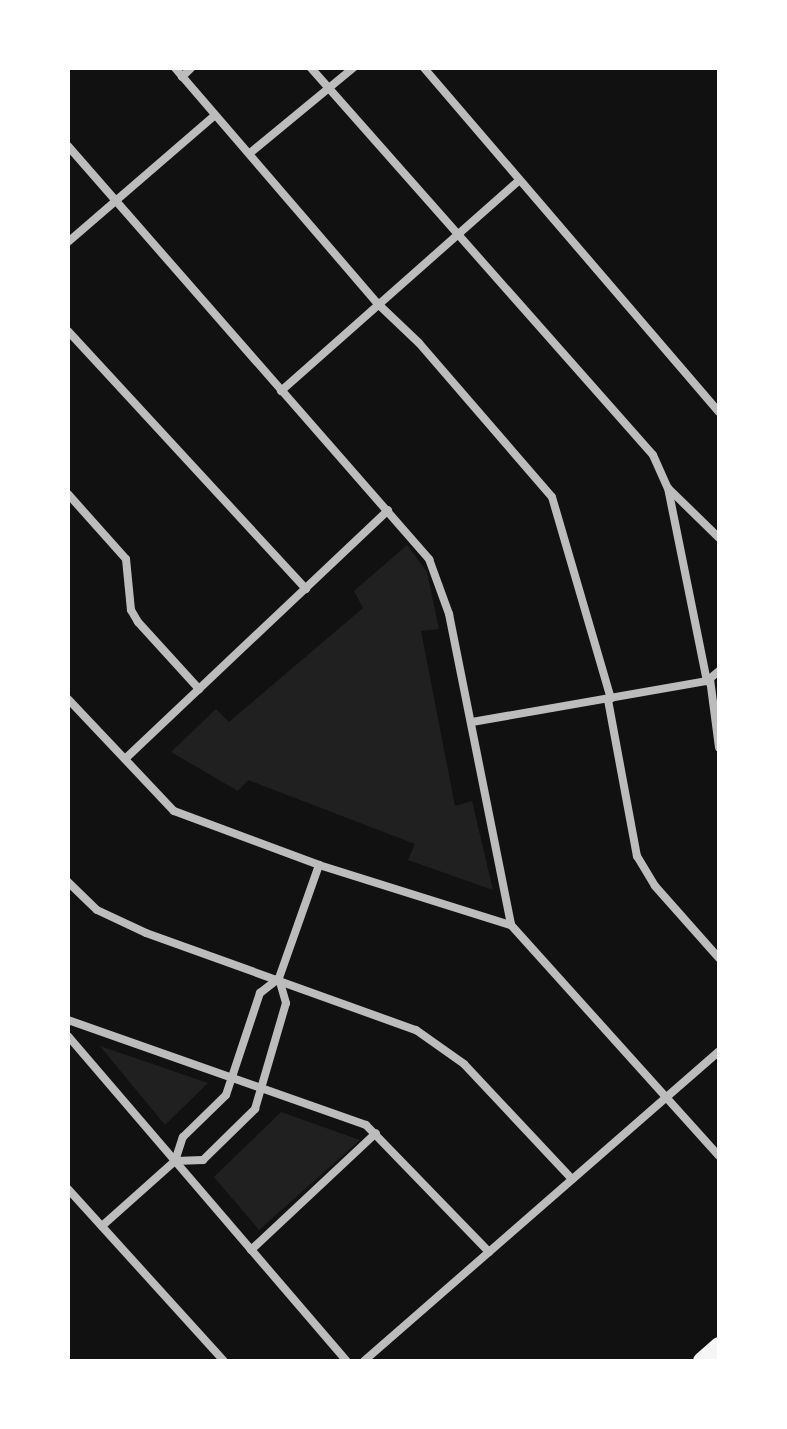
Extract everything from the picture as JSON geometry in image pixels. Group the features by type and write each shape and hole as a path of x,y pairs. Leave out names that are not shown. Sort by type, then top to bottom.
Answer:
{"main road":[{"path":"702,1361 719,1346"}],"street":[{"path":"175,68 377,303 419,343 552,497 609,699 637,856 655,886 719,958"},
{"path":"182,77 191,68"},
{"path":"311,68 653,455 668,488 719,747"},
{"path":"250,153 353,68"},
{"path":"424,68 719,412"},
{"path":"68,242 215,115"},
{"path":"68,146 429,559 441,588 472,722 511,925"},
{"path":"281,391 518,181"},
{"path":"68,331 306,589"},
{"path":"668,488 719,538"},
{"path":"68,494 126,559 131,610 138,622 199,689"},
{"path":"125,759 388,510"},
{"path":"472,722 708,680 719,671"},
{"path":"68,699 174,811 319,865 511,925 719,1156"},
{"path":"102,1226 175,1161 183,1137 226,1095 260,993 279,978 319,865"},
{"path":"68,882 97,910 115,920 403,1023 441,1045 502,1102 572,1179"},
{"path":"175,1161 203,1160 255,1109 286,1003 279,978"},
{"path":"68,1020 347,1116 376,1133 489,1252"},
{"path":"68,1036 347,1361"},
{"path":"364,1361 719,1051"},
{"path":"251,1250 376,1133"},
{"path":"68,1189 224,1361"}],"shaded area":[{"path":"407,545 427,572 439,629 421,631 455,806 472,801 493,890 408,860 415,844 248,780 238,791 171,752 216,709 229,722 363,608 354,591"},
{"path":"100,1046 208,1083 165,1125"},
{"path":"281,1112 360,1140 259,1230 214,1177"}]}
